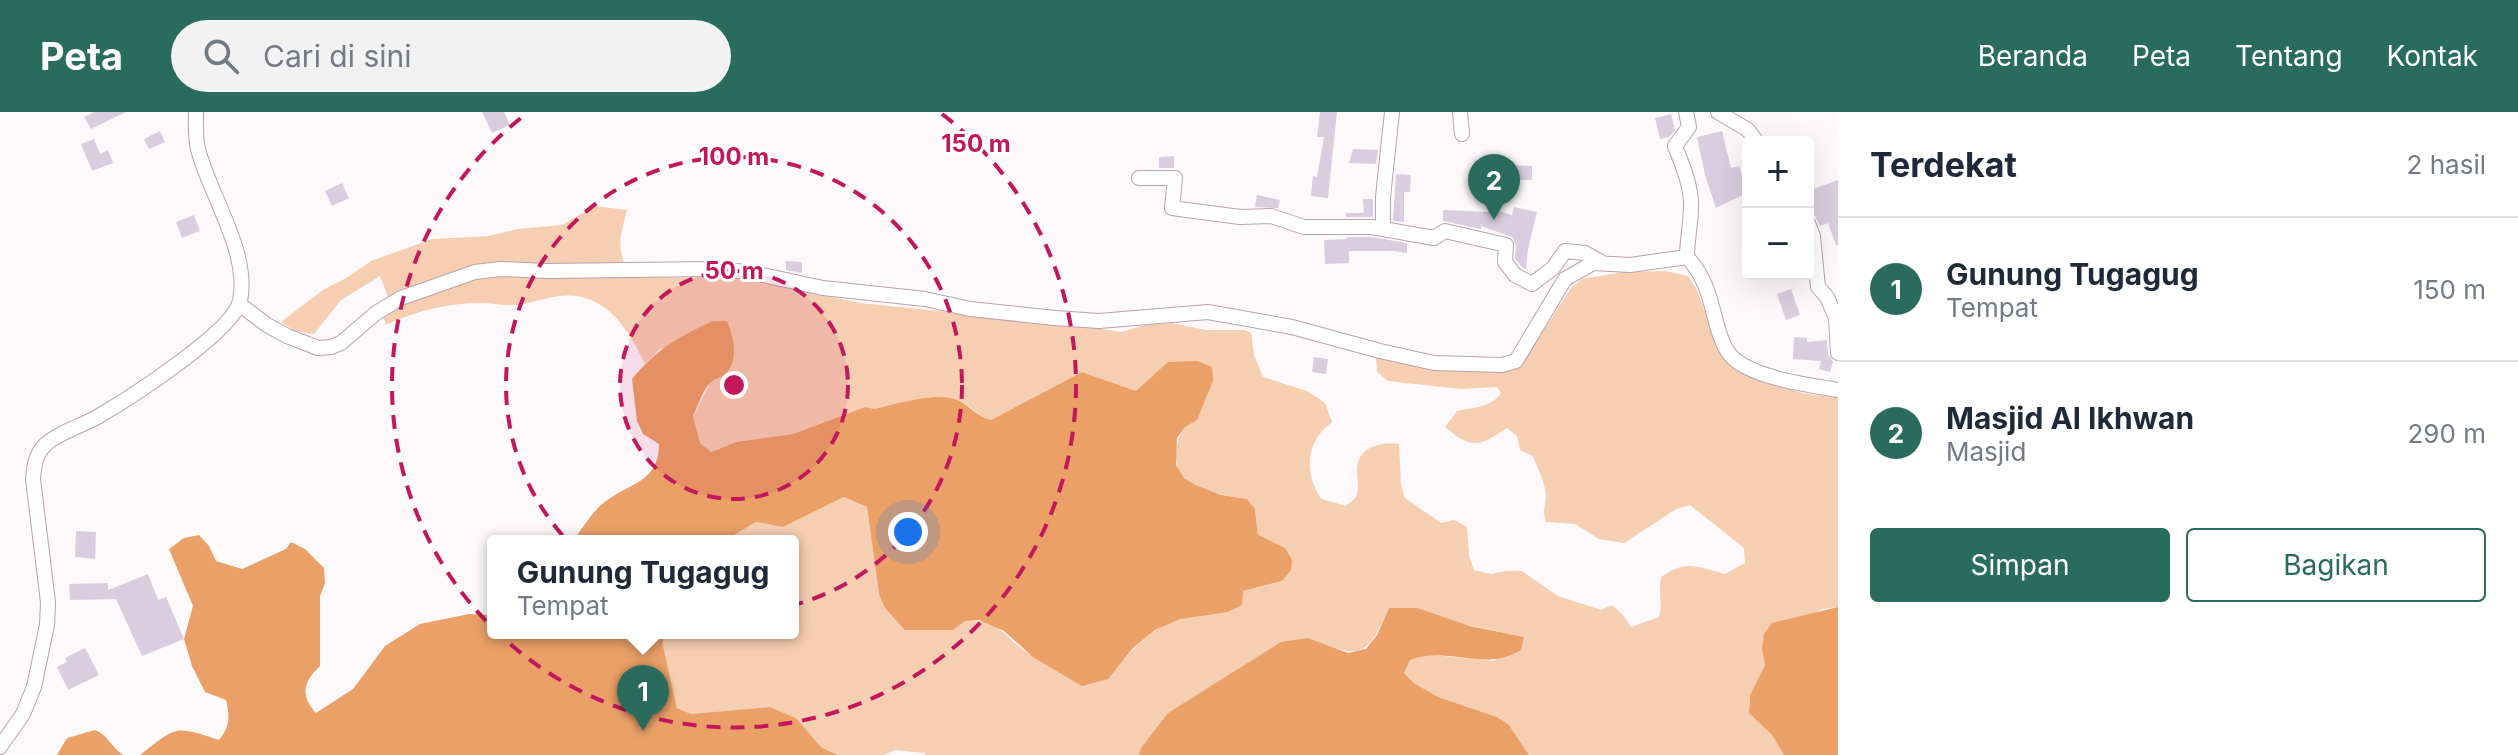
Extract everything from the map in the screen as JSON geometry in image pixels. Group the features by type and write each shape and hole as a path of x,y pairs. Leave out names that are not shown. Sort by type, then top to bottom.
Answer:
{"street":[{"path":"0,747 23,714 34,687 47,625 48,602 33,479 39,452 57,437 99,416 157,379 223,325 239,304 242,281 236,253 198,152 196,112"},
{"path":"1383,229 1383,197 1392,112"},
{"path":"1460,112 1462,134"},
{"path":"1686,112 1689,127 1675,146 1692,205 1687,230 1687,257 1705,280 1716,324 1731,356 1749,369 1783,380 1838,390"},
{"path":"1718,112 1752,136"},
{"path":"1139,178 1175,178 1172,208 1240,217 1271,216 1304,227 1383,229 1434,238 1445,231 1506,245 1505,262 1515,275 1532,284 1553,268 1565,251 1585,253 1601,262"},
{"path":"1814,246 1818,287 1827,297 1836,318 1838,353"},
{"path":"239,304 267,325 318,348 341,343 376,313 401,298 475,272 501,269 711,269 749,272 823,288 925,299 970,309 1055,318 1099,321 1208,312 1292,327 1434,363 1502,365 1516,361 1565,279 1586,266 1601,262 1630,265 1687,257"}],"shaded area":[{"path":"595,206 627,210 620,244 631,277 739,278 860,303 1121,332 1146,325 1171,323 1206,330 1244,330 1251,333 1254,355 1263,377 1307,391 1325,403 1332,422 1316,439 1310,458 1312,478 1321,499 1346,506 1357,494 1358,463 1365,451 1377,445 1399,444 1401,485 1405,498 1441,523 1454,520 1467,527 1469,556 1474,570 1491,574 1522,571 1558,596 1601,610 1612,605 1631,627 1659,617 1661,577 1685,566 1725,574 1745,563 1744,548 1690,505 1676,509 1624,543 1599,539 1575,524 1546,522 1543,480 1533,456 1520,450 1517,436 1507,428 1490,439 1476,443 1462,439 1445,427 1457,411 1481,406 1497,398 1501,393 1497,387 1461,389 1388,381 1377,372 1376,357 1512,368 1547,325 1571,288 1582,279 1624,272 1666,271 1688,276 1696,288 1717,342 1745,373 1765,383 1801,393 1838,398 1838,607 1822,609 1762,650 1765,665 1750,695 1749,712 1772,735 1784,755 1529,755 1509,725 1497,717 1438,697 1414,683 1404,673 1410,660 1423,654 1494,661 1524,637 1389,608 1367,646 1350,651 1308,638 1168,713 1139,755 926,755 895,750 884,755 838,755 822,748 796,718 770,707 691,714 677,708 663,639 799,639 799,535 734,535 756,522 783,527 844,497 867,507 879,594 965,621 988,623 1035,657 1108,679 1131,652 1157,630 1185,617 1228,612 1243,591 1282,581 1285,548 1258,536 1255,509 1247,499 1202,489 1183,477 1176,457 1180,434 1185,427 1169,362 1136,391 1082,372 991,420 958,400 927,398 873,409 865,407 793,434 736,442 710,452 700,443 693,417 711,381 724,376 661,348 645,364 631,338 611,313 585,298 559,296 514,305 456,304 420,312 386,325 383,315 392,307 380,276 341,300 314,334 295,331 281,322 323,290 371,261 432,239 489,236 517,229 562,225"},
{"path":"713,321 727,321 732,335 732,364 723,376 708,385 693,416 700,443 711,452 736,442 793,434 865,407 874,409 916,399 939,397 958,400 991,420 1082,372 1136,391 1168,362 1197,361 1212,367 1213,381 1197,420 1185,427 1177,438 1176,465 1184,478 1195,485 1221,495 1247,499 1255,509 1258,535 1285,548 1292,560 1291,570 1282,581 1243,591 1242,605 1228,612 1180,619 1155,630 1133,648 1108,679 1082,686 1033,657 1004,631 979,620 965,621 953,630 905,630 885,608 879,594 867,507 844,497 783,527 756,522 734,535 577,535 601,505 642,480 654,466 659,444 643,434 637,421 632,379 650,360 689,333"},
{"path":"199,535 216,561 242,569 286,549 291,542 305,549 324,568 325,583 320,596 320,666 306,689 307,700 316,713 353,689 385,646 420,624 469,614 487,615 487,639 664,639 662,642 677,708 691,714 770,707 796,718 822,748 838,755 140,755 176,731 193,732 219,740 227,726 226,700 205,692 192,666 184,639 193,606 169,549 184,538"},
{"path":"1838,607 1838,755 1784,755 1772,735 1749,713 1750,695 1765,665 1762,650 1764,634 1772,623"},
{"path":"1389,608 1417,608 1470,626 1524,637 1521,650 1507,656 1479,659 1424,656 1410,660 1404,673 1414,683 1438,697 1497,717 1509,725 1529,755 1139,755 1168,713 1281,642 1308,638 1348,653 1366,649 1377,635"},
{"path":"95,730 123,755 57,755 67,738"}],"building":[{"path":"94,112 126,112 91,129 84,117"},
{"path":"482,112 504,112 510,125 492,133"},
{"path":"1320,112 1337,112 1328,198 1311,196 1324,137 1317,137"},
{"path":"1671,114 1675,130 1669,137 1660,139 1655,118"},
{"path":"160,131 165,142 149,149 144,139"},
{"path":"1722,131 1731,168 1739,166 1742,195 1716,208 1697,137"},
{"path":"94,139 100,154 108,150 113,163 92,171 81,144"},
{"path":"1353,149 1378,150 1376,164 1349,163"},
{"path":"1174,156 1174,168 1159,168 1159,157"},
{"path":"1512,165 1532,166 1532,180 1512,180"},
{"path":"1396,174 1411,175 1410,192 1404,192 1404,222 1393,221"},
{"path":"1838,180 1838,245 1828,223 1820,226 1814,216 1814,189"},
{"path":"342,183 349,198 332,206 325,191"},
{"path":"1257,195 1280,200 1278,208 1255,207"},
{"path":"1363,199 1373,199 1373,217 1346,217 1346,213 1364,213"},
{"path":"1514,207 1537,212 1526,269 1515,259 1516,245 1512,237 1481,226 1481,229 1443,221 1443,210 1488,212 1489,208 1512,215"},
{"path":"194,215 200,231 182,238 176,222"},
{"path":"1347,237 1407,243 1407,253 1349,251 1349,263 1325,264 1324,240"},
{"path":"786,261 802,262 802,273 786,270"},
{"path":"1791,289 1800,315 1786,320 1777,294"},
{"path":"1794,337 1807,338 1807,342 1827,340 1828,354 1833,362 1830,372 1819,369 1821,361 1793,359"},
{"path":"1314,357 1328,359 1326,374 1312,372"},
{"path":"76,531 96,532 95,559 75,557"},
{"path":"148,574 158,600 166,597 184,639 142,656 116,599 70,600 69,584 108,583 108,590"},
{"path":"85,648 99,675 68,690 57,667 67,662 65,658"}],"place":[{"name":"Masjid Al Ikhwan","path":"1494,220"},
{"name":"Gunung Tugagug","path":"643,731"}]}
